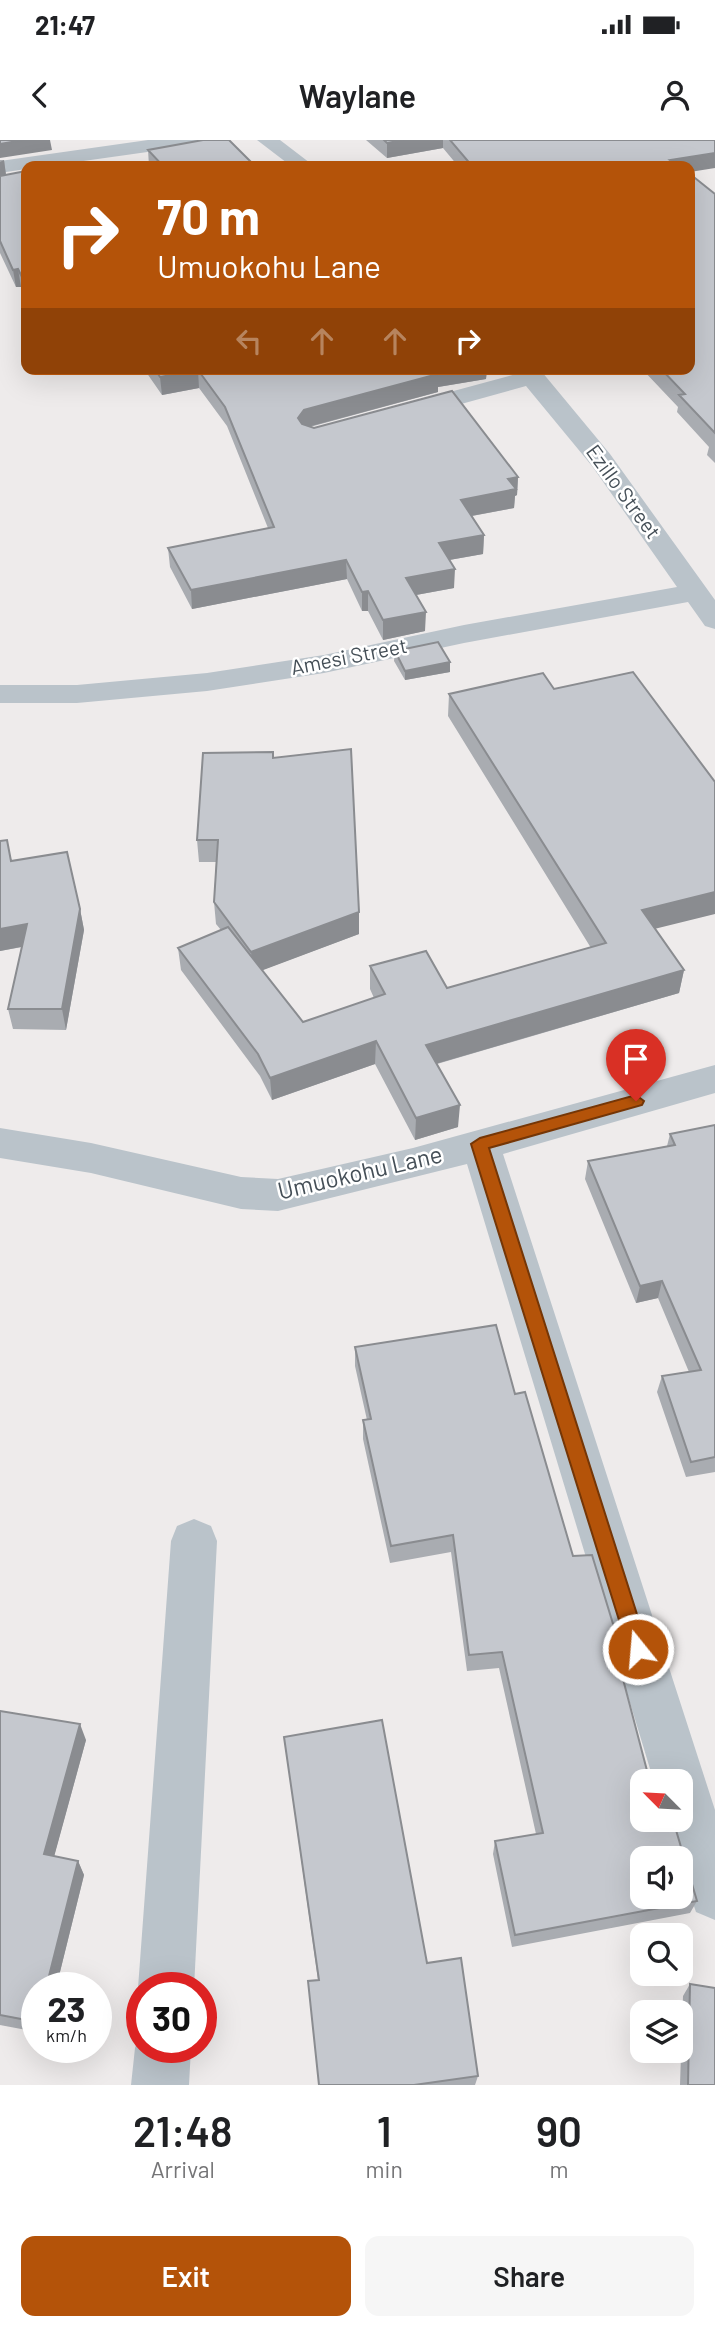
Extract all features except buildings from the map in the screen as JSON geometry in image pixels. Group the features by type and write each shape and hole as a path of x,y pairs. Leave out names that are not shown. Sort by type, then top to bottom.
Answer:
{"street":[{"path":"42,161 190,140"},
{"path":"267,140 297,161"},
{"path":"0,167 21,164"},
{"path":"379,418 522,375"},
{"name":"Ezillo Street","path":"531,375 601,460 715,620"},
{"name":"Amesi Street","path":"0,694 77,694 207,682 324,664 464,634 695,592"},
{"name":"Umuokohu Lane","path":"0,1143 91,1158 241,1193 278,1195 413,1164 715,1079"},
{"path":"480,1144 676,1769"},
{"path":"167,1972 194,1541"},
{"path":"693,1824 715,1893"},
{"path":"160,2085 162,2063"}],"route":[{"path":"636,1101 480,1144 638,1649"}]}
